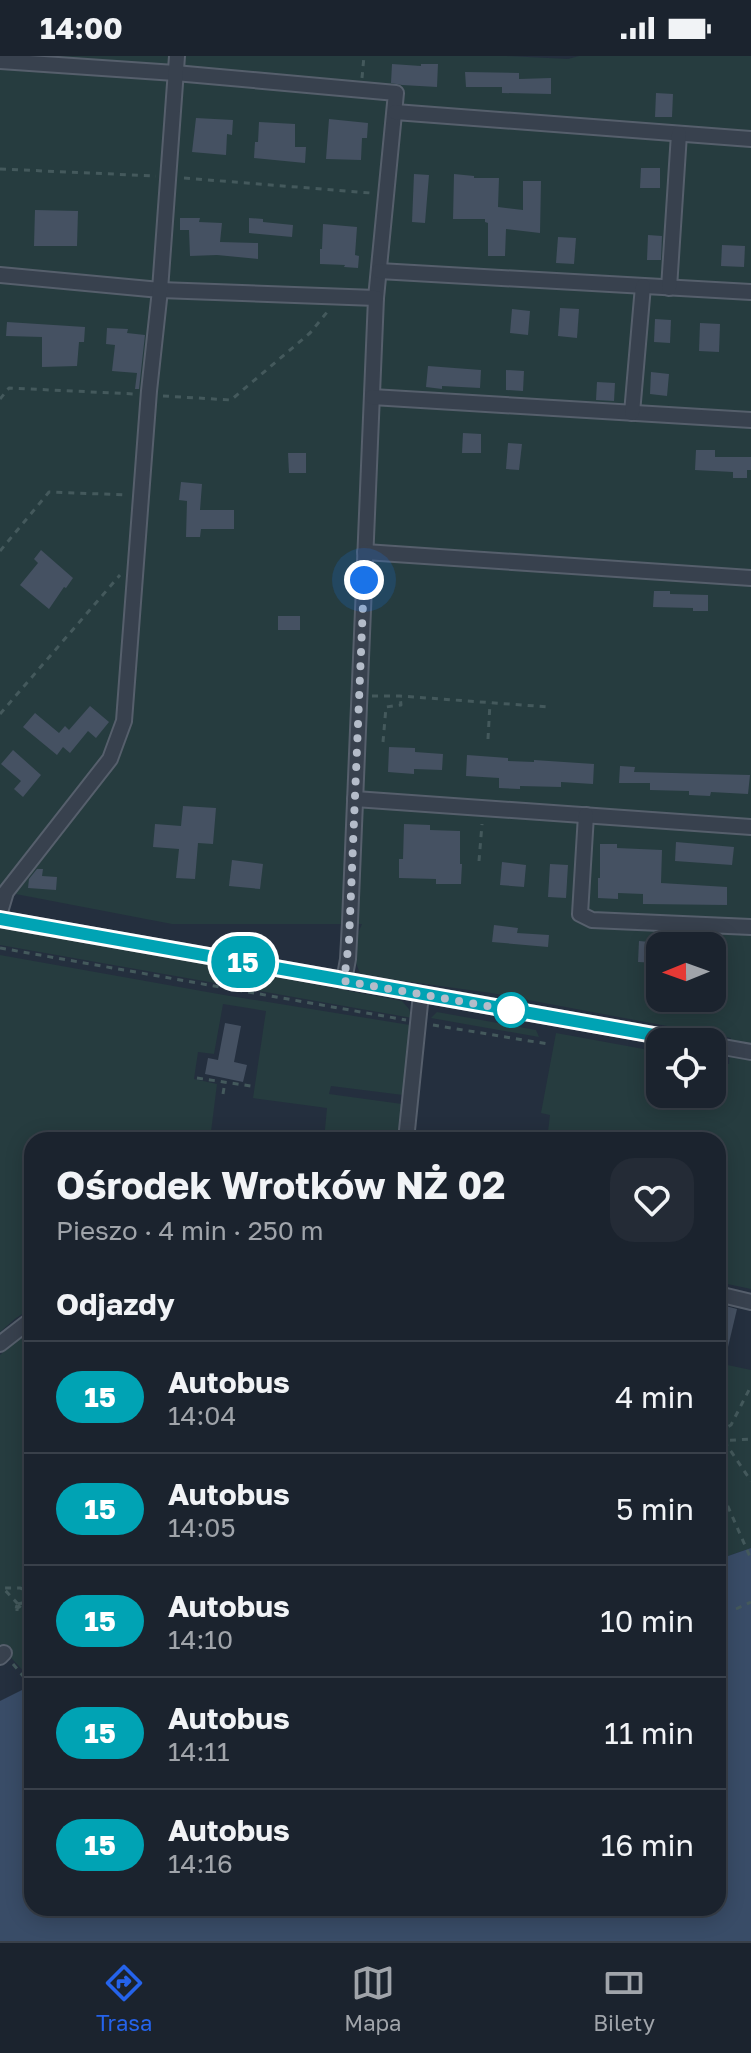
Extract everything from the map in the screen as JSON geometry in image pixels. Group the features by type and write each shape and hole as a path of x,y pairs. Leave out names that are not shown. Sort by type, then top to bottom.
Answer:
{"street":[{"path":"0,912 6,892 110,759 124,721 177,56"},
{"path":"0,61 396,93 376,298 348,959 344,981"},
{"path":"395,112 751,139"},
{"path":"669,288 679,134"},
{"path":"379,271 751,292"},
{"path":"0,275 160,290 376,298"},
{"path":"632,413 643,286"},
{"path":"372,397 751,420"},
{"path":"365,552 751,578"},
{"path":"355,799 751,827"},
{"path":"586,815 580,914 592,920 751,927"},
{"path":"0,919 646,1034"},
{"path":"407,1132 421,994"},
{"path":"726,1048 751,1052"},
{"path":"726,1296 751,1302"},
{"path":"0,1344 24,1325"}],"path":[{"path":"361,89 364,56"},
{"path":"0,169 168,176 386,195"},
{"path":"0,399 9,388 231,400 310,333 331,308 333,296"},
{"path":"0,551 49,492 141,495"},
{"path":"0,714 137,556"},
{"path":"360,696 549,707"},
{"path":"383,742 386,707 401,705 400,696"},
{"path":"488,739 490,703"},
{"path":"479,861 484,808"},
{"path":"0,948 548,1044"},
{"path":"197,1078 251,1086"},
{"path":"223,1094 225,1082"},
{"path":"726,1428 731,1425 751,1386"},
{"path":"726,1441 751,1439"},
{"path":"726,1444 751,1481"},
{"path":"726,1502 751,1559"},
{"path":"2,1588 24,1589"},
{"path":"2,1588 17,1608 22,1603 24,1605"},
{"path":"736,1609 751,1602"},
{"path":"2,1655 24,1678"}],"green space":[{"path":"0,56 507,56 568,59 579,56 751,56 751,1289 726,1284 726,1132 548,1132 550,1115 541,1113 556,1033 646,1049 646,1108 726,1108 726,1064 729,1064 731,1038 726,1037 726,1028 678,1028 491,993 361,975 354,949 362,924 172,924 0,891"},
{"path":"0,928 402,1001 412,1018 0,945"},
{"path":"0,955 410,1025 403,1095 331,1086 329,1094 402,1104 400,1132 325,1132 327,1108 253,1098 266,1011 223,1004 214,1054 198,1052 194,1079 217,1084 211,1132 24,1132 24,1313 0,1332"},
{"path":"437,1012 536,1030 539,1037 431,1018"},
{"path":"24,1335 24,1672 0,1646 0,1355"},
{"path":"726,1365 751,1370 751,1548 728,1556"}],"water":[{"path":"751,1548 751,1941 0,1941 0,1701 24,1689 24,1916 726,1916 728,1556"}],"building":[{"path":"392,64 438,64 437,87 391,83"},
{"path":"465,72 519,73 519,79 551,78 551,94 502,93 502,87 466,87"},
{"path":"656,93 673,94 672,117 655,117"},
{"path":"196,118 233,120 232,135 227,134 226,155 192,152"},
{"path":"329,119 368,123 367,138 362,138 361,160 326,159"},
{"path":"259,122 295,124 295,147 306,147 305,163 254,158"},
{"path":"641,168 660,168 660,188 640,188"},
{"path":"414,174 429,175 425,223 412,222"},
{"path":"454,174 499,178 498,207 523,210 523,181 541,181 540,233 506,229 505,256 488,256 488,223 485,219 453,219"},
{"path":"35,210 78,211 77,246 34,246"},
{"path":"180,218 222,223 220,242 258,243 258,259 190,256 189,230 180,230"},
{"path":"249,218 293,225 292,237 249,233"},
{"path":"323,224 357,227 355,255 359,256 358,268 320,264"},
{"path":"648,235 662,236 661,260 647,260"},
{"path":"558,237 576,238 574,264 556,263"},
{"path":"722,245 745,246 744,267 721,266"},
{"path":"560,308 579,309 577,338 558,336"},
{"path":"512,309 530,311 528,335 510,333"},
{"path":"655,319 671,320 670,343 654,342"},
{"path":"7,322 85,327 84,342 79,342 77,366 42,367 42,337 6,336"},
{"path":"700,323 720,324 719,352 699,351"},
{"path":"107,328 128,329 127,333 145,335 139,389 135,389 137,373 112,371 115,345 106,344"},
{"path":"428,366 481,370 480,388 426,387"},
{"path":"506,370 524,371 523,391 506,390"},
{"path":"651,372 669,374 667,396 650,394"},
{"path":"597,382 615,383 614,401 596,400"},
{"path":"463,433 481,434 481,453 462,453"},
{"path":"508,443 522,444 519,470 506,469"},
{"path":"696,450 715,450 715,457 751,457 751,470 747,470 747,478 733,478 733,472 695,470"},
{"path":"288,453 306,453 306,473 289,473"},
{"path":"181,482 202,484 200,510 234,510 234,529 201,529 200,537 186,537 187,501 179,500"},
{"path":"41,550 73,578 49,609 20,585 38,563 34,559"},
{"path":"654,591 708,595 708,611 653,607"},
{"path":"278,616 300,616 300,630 278,630"},
{"path":"90,706 109,722 96,738 88,731 70,753 63,747 57,755 23,727 35,713 59,733 65,726 69,730"},
{"path":"389,747 443,754 442,770 414,769 414,774 388,772"},
{"path":"13,750 41,775 23,797 14,789 21,781 1,764"},
{"path":"467,755 508,758 508,761 594,764 593,784 561,782 561,787 499,788 499,778 466,776"},
{"path":"620,766 635,767 634,772 750,775 748,794 711,792 710,796 689,795 689,791 650,790 650,783 619,783"},
{"path":"183,806 216,808 213,844 198,843 195,879 176,878 179,849 153,847 155,824 181,826"},
{"path":"404,824 430,825 430,830 460,831 461,884 436,884 436,879 399,878"},
{"path":"676,842 734,847 732,865 675,861"},
{"path":"600,844 662,850 661,883 727,887 727,905 643,904 643,894 618,893 618,899 598,898"},
{"path":"232,860 263,864 260,889 229,886"},
{"path":"502,862 526,865 524,887 500,885"},
{"path":"550,864 568,865 566,898 548,897"},
{"path":"37,869 43,869 42,876 57,877 56,890 28,888 29,879"},
{"path":"494,925 518,928 517,933 549,935 548,947 492,942"},
{"path":"639,941 646,942 646,962 638,962"},
{"path":"225,1023 241,1026 234,1062 247,1065 243,1082 205,1074 208,1058 218,1060"},
{"path":"726,1306 737,1309 726,1355"}],"bus line":[{"name":"15","path":"0,919 646,1034"}],"route":[{"path":"364,580 349,941 344,981 511,1010"}]}
